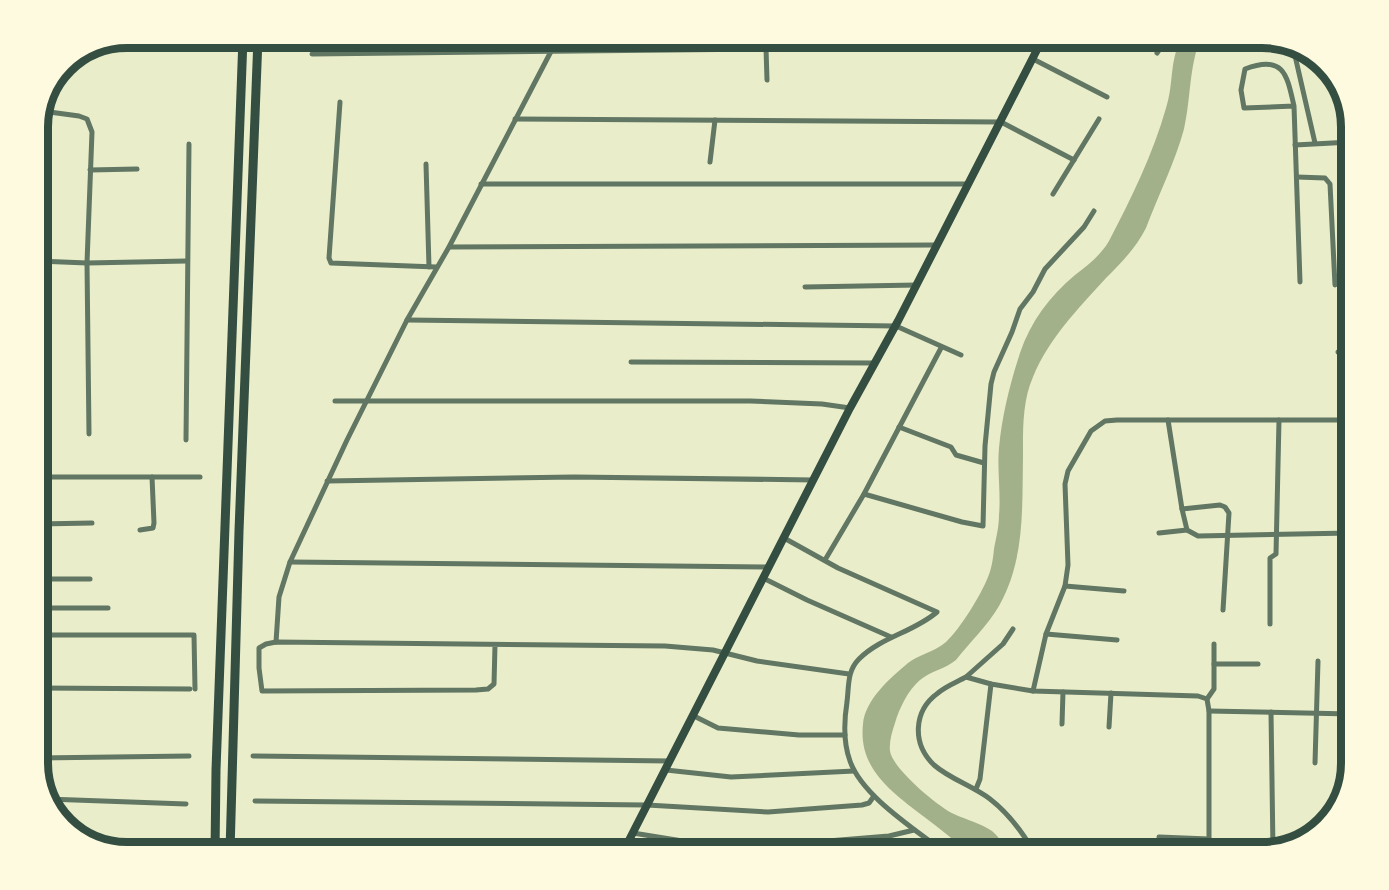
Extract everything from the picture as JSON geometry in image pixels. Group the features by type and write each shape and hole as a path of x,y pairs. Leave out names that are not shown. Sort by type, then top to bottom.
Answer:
{"highway":[{"path":"215,842 243,48"},
{"path":"230,842 239,531 258,48"}],"main road":[{"path":"628,842 850,408 896,326 1038,48"}],"street":[{"path":"276,642 279,597 290,562 327,481 407,320 449,247 553,48"},
{"path":"312,54 766,48 767,80"},
{"path":"1157,53 1160,48"},
{"path":"1295,55 1315,143"},
{"path":"1033,59 1107,97"},
{"path":"1294,106 1244,108 1241,90 1245,69 1266,65 1278,67 1283,70 1289,82 1294,106 1300,282"},
{"path":"340,102 329,258 331,263 436,267"},
{"path":"50,112 87,119 92,132 87,263 89,434"},
{"path":"515,119 1000,122 1074,160"},
{"path":"1053,194 1099,119"},
{"path":"710,162 715,120"},
{"path":"1295,145 1341,142"},
{"path":"186,440 189,144"},
{"path":"426,164 429,267"},
{"path":"90,170 137,170"},
{"path":"1297,177 1325,178 1330,184 1335,285"},
{"path":"481,184 968,184"},
{"path":"864,494 983,526 984,464 991,384 1020,309 1038,284 1047,266 1084,227 1094,211"},
{"path":"449,247 936,245"},
{"path":"48,261 187,261"},
{"path":"806,287 917,285"},
{"path":"407,320 896,326 962,355"},
{"path":"825,560 864,494 942,348"},
{"path":"632,362 874,363"},
{"path":"335,401 750,400 850,408"},
{"path":"1168,420 1187,530"},
{"path":"1270,624 1270,558 1276,554 1279,420"},
{"path":"1033,691 1046,634 1065,586 1068,565 1065,484 1068,471 1091,431 1105,421 1341,420"},
{"path":"899,428 951,447 956,455 984,464"},
{"path":"48,477 200,477"},
{"path":"140,530 153,528 152,477"},
{"path":"327,481 574,477 814,480"},
{"path":"1182,509 1220,505 1225,507 1229,513 1222,610"},
{"path":"48,524 92,523"},
{"path":"1158,533 1187,530 1198,536 1341,534"},
{"path":"784,538 838,568 937,612 860,657 849,674 845,735 850,761 864,786 930,842"},
{"path":"290,562 768,567"},
{"path":"763,578 891,637"},
{"path":"48,579 90,579"},
{"path":"1065,586 1124,591"},
{"path":"48,608 108,608"},
{"path":"1013,629 1003,644 966,677 940,691 930,701 919,718 918,735 923,752 935,765 976,789 1001,808 1026,842"},
{"path":"48,635 194,634 193,689 48,688"},
{"path":"1046,634 1117,640"},
{"path":"495,645 494,684 488,689 262,691 259,648 276,642 665,646 726,653 757,661 849,674"},
{"path":"1160,837 1209,839 1208,699 1213,691 1214,644"},
{"path":"1315,763 1318,662"},
{"path":"1214,664 1258,664"},
{"path":"966,677 1033,691 1198,696 1208,699"},
{"path":"976,789 980,779 991,684"},
{"path":"1062,724 1063,692"},
{"path":"1109,727 1111,693"},
{"path":"1209,711 1341,714"},
{"path":"1271,712 1273,841"},
{"path":"694,716 718,728 799,735 845,735"},
{"path":"48,758 189,756"},
{"path":"253,756 670,761"},
{"path":"666,770 731,777 854,771"},
{"path":"255,801 647,805 788,812 864,804 869,803 874,796"},
{"path":"58,799 186,804"},
{"path":"816,842 889,836 914,830"},
{"path":"633,833 689,842"}],"shaded area":[{"path":"1177,48 1197,48 1184,129 1146,228 1128,255 1065,324 1047,349 1029,387 1024,417 1020,534 1014,571 1007,589 995,613 956,660 924,677 908,694 892,733 890,751 907,777 947,810 992,831 1002,842 956,842 900,798 872,767 863,740 865,715 873,698 894,675 912,660 946,642 952,636 970,611 985,584 991,567 999,524 999,456 1002,424 1020,353 1030,330 1049,301 1102,251 1109,241 1155,142 1168,99"}]}
